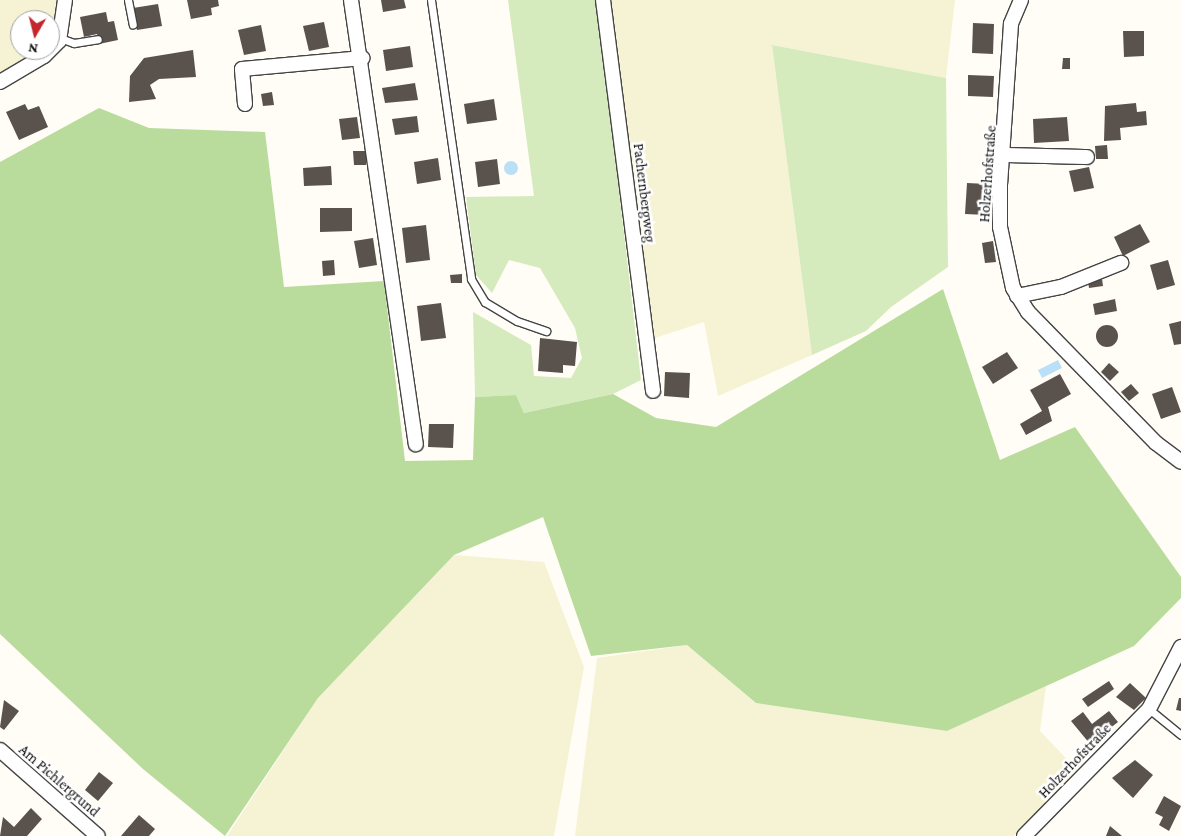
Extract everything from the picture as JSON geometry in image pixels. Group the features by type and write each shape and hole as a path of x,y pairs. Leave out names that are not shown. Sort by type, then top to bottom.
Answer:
{"street":[{"path":"60,38 65,0"},
{"path":"351,0 363,58 416,444"},
{"name":"Pachernbergweg","path":"603,0 653,391"},
{"name":"Holzerhofstraße","path":"1021,0 1011,24 1000,227 1017,296 1156,443 1181,462"},
{"path":"245,104 242,69 363,58"},
{"path":"0,82 37,60"},
{"path":"1004,155 1087,157"},
{"path":"1017,296 1061,287 1121,263"},
{"name":"Holzerhofstraße","path":"1024,836 1149,709 1181,647"},
{"name":"Am Pichlergrund","path":"0,750 98,836"}],"lane":[{"path":"128,0 133,25"},
{"path":"431,0 471,279 485,302 517,322 546,331"},
{"path":"60,38 74,43 98,39"},
{"path":"1149,709 1181,735"}],"shaded area":[{"path":"0,0 59,0 58,10 10,10 10,60 28,60 0,77"},
{"path":"610,0 955,0 946,78 772,45 812,355 718,396 704,322 655,338"},
{"path":"454,555 544,562 584,667 554,836 227,836 318,698"},
{"path":"687,645 756,703 947,731 1046,686 1040,731 1078,771 1014,836 575,836 597,658"}],"green space":[{"path":"508,0 597,0 641,380 613,394 524,413 516,395 475,397 473,312 531,345 534,376 571,378 582,358 575,328 540,268 509,260 492,293 476,275 466,197 534,196"},
{"path":"772,45 946,78 948,267 891,307 866,331 812,355"},
{"path":"99,108 149,128 265,132 284,287 384,281 405,461 473,460 475,397 516,395 524,413 613,394 656,418 716,427 943,289 1000,460 1075,427 1181,577 1181,598 1134,646 947,731 756,703 687,645 591,656 543,517 454,555 318,698 225,836 143,769 0,634 0,162"}],"water":[{"path":"511,161 516,163 518,168 516,173 511,175 506,173 504,168 506,163"},
{"path":"1058,360 1062,368 1042,378 1038,370"}],"building":[{"path":"187,0 218,0 219,6 211,8 212,15 191,19"},
{"path":"381,0 404,0 406,8 383,12"},
{"path":"158,4 162,26 137,30 133,8"},
{"path":"106,12 108,22 114,21 118,40 99,44 97,34 84,37 80,17"},
{"path":"324,22 329,47 309,51 303,26"},
{"path":"973,23 994,24 993,54 972,53"},
{"path":"261,25 266,51 244,55 238,30"},
{"path":"1123,31 1144,31 1144,56 1124,57"},
{"path":"410,46 413,67 386,71 383,50"},
{"path":"193,50 196,77 159,79 150,85 156,99 129,102 130,76 144,58"},
{"path":"1063,58 1070,58 1070,69 1062,69"},
{"path":"968,75 994,76 993,97 968,96"},
{"path":"415,83 418,100 385,103 382,88"},
{"path":"272,92 274,105 263,106 261,94"},
{"path":"494,99 497,120 467,124 464,104"},
{"path":"1136,103 1137,112 1146,111 1147,125 1120,128 1121,140 1104,141 1105,106"},
{"path":"25,104 28,110 39,106 48,127 19,140 6,112"},
{"path":"417,116 419,132 395,135 392,119"},
{"path":"357,117 360,138 342,140 339,119"},
{"path":"1067,117 1069,141 1034,143 1033,119"},
{"path":"1107,145 1108,159 1096,159 1095,146"},
{"path":"353,151 366,151 366,165 354,165"},
{"path":"438,158 441,180 417,184 414,162"},
{"path":"497,159 500,184 478,187 475,162"},
{"path":"331,166 332,185 304,186 303,168"},
{"path":"1089,167 1094,188 1074,192 1069,171"},
{"path":"967,183 987,184 986,215 965,214"},
{"path":"320,208 352,208 352,231 320,232"},
{"path":"1140,224 1150,242 1123,256 1114,237"},
{"path":"426,225 430,260 406,263 402,228"},
{"path":"373,238 377,265 359,268 354,241"},
{"path":"993,241 996,262 985,263 982,243"},
{"path":"334,260 335,275 323,276 322,261"},
{"path":"1168,260 1175,285 1157,290 1150,265"},
{"path":"462,274 462,283 451,283 450,275"},
{"path":"1102,279 1103,286 1089,288 1088,281"},
{"path":"1115,299 1117,311 1095,315 1093,304"},
{"path":"441,303 446,338 421,341 417,306"},
{"path":"1181,321 1181,344 1174,345 1169,324"},
{"path":"1107,325 1115,328 1118,336 1115,344 1107,347 1099,344 1096,336 1099,328"},
{"path":"540,338 577,342 575,366 563,365 563,373 538,371"},
{"path":"1007,352 1018,368 993,384 982,367"},
{"path":"1109,363 1119,372 1110,381 1101,372"},
{"path":"665,372 690,373 689,398 664,396"},
{"path":"1060,374 1071,394 1048,407 1052,421 1026,435 1020,424 1042,411 1030,390"},
{"path":"1131,384 1139,393 1129,401 1121,392"},
{"path":"1172,387 1181,412 1161,419 1152,394"},
{"path":"429,424 454,424 453,448 428,447"},
{"path":"1109,681 1114,689 1088,707 1082,699"},
{"path":"1130,683 1146,698 1134,710 1116,697"},
{"path":"1179,698 1181,698 1181,711 1176,710"},
{"path":"4,700 19,711 4,730 0,727"},
{"path":"1109,711 1118,722 1090,744 1071,721 1083,712 1092,724"},
{"path":"1135,760 1153,775 1133,798 1112,778"},
{"path":"99,772 113,783 98,801 85,790"},
{"path":"1164,796 1181,806 1169,831 1159,825 1163,817 1155,813"},
{"path":"31,808 42,819 27,836 0,836 3,817 14,827"},
{"path":"139,815 155,829 149,836 121,836"},
{"path":"1110,826 1122,836 1106,836"}]}
